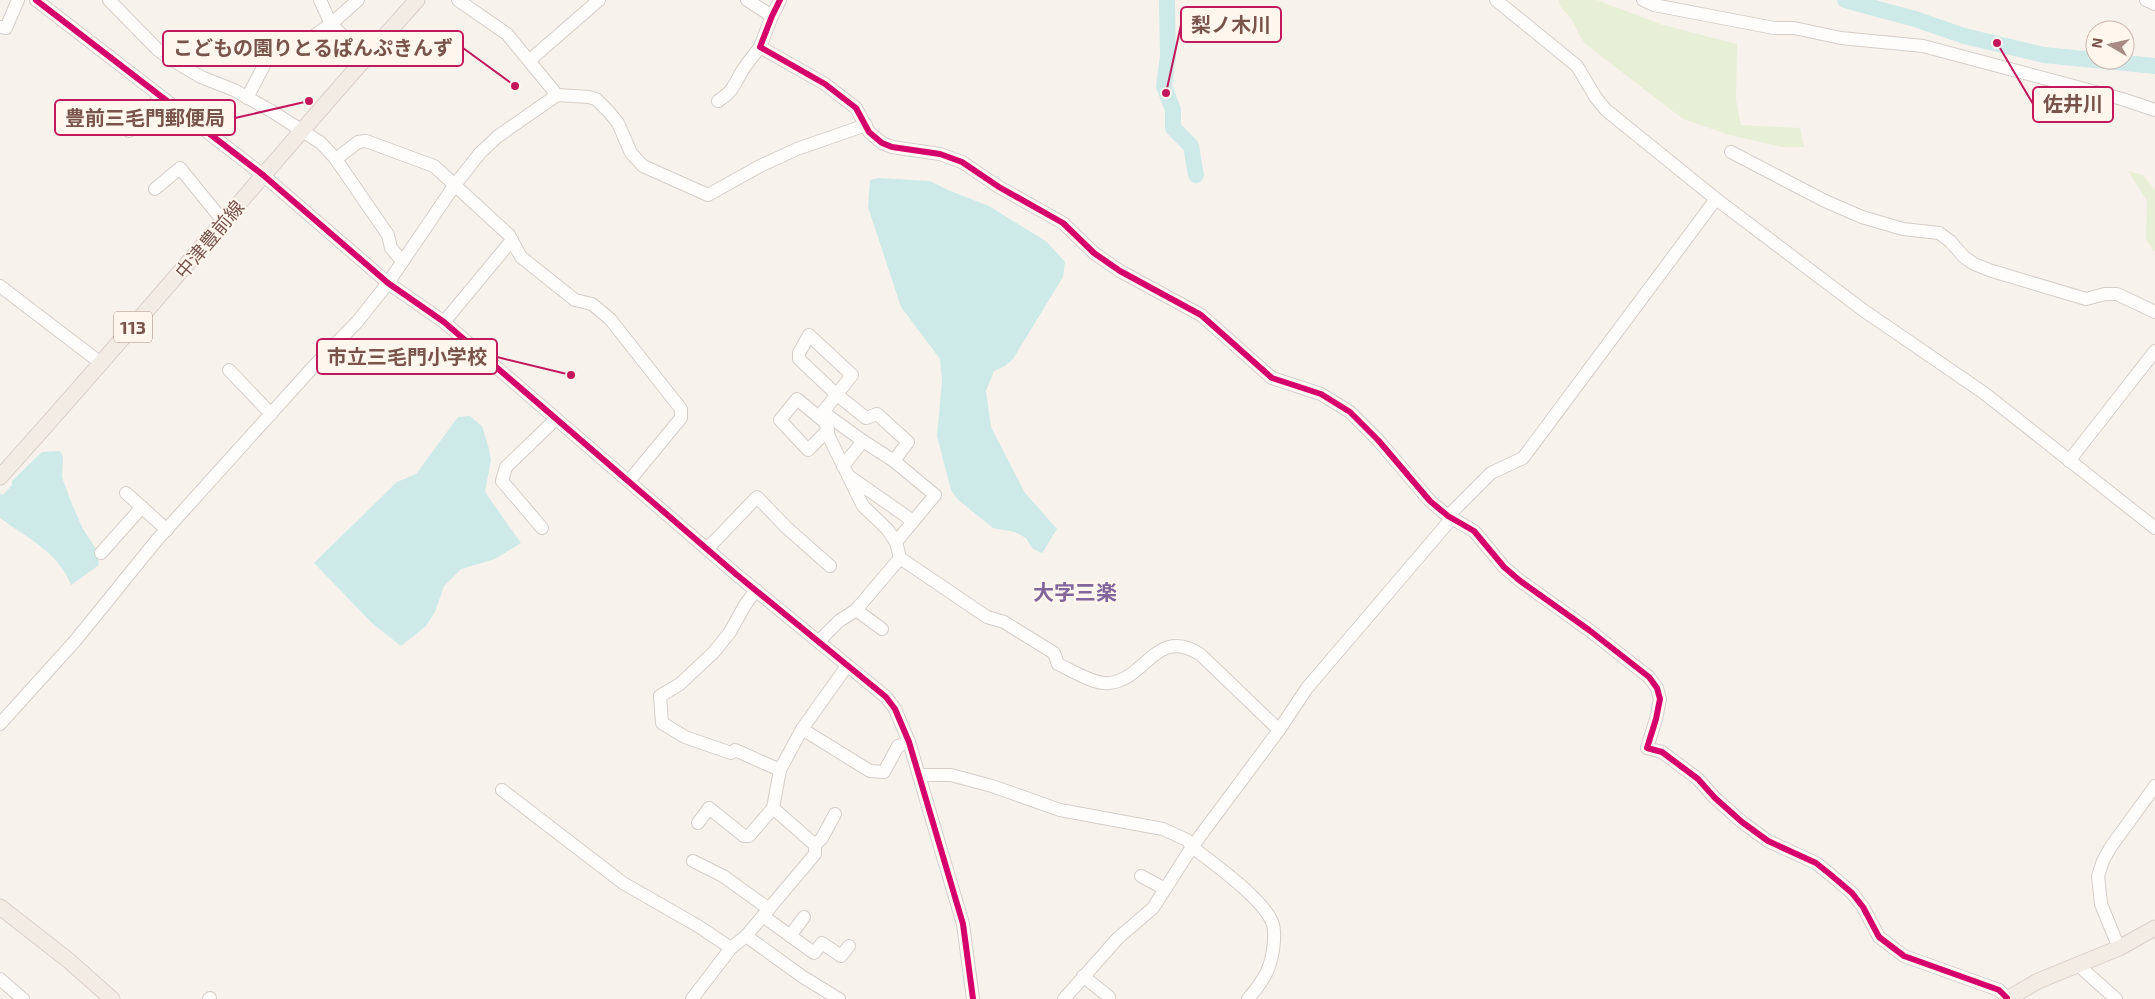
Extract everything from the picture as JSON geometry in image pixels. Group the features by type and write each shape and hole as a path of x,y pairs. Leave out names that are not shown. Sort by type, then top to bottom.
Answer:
{"main road":[{"name":"中津豊前線","path":"0,477 102,364 223,221 417,0"},
{"path":"0,907 68,960 112,999"},
{"path":"2007,999 2038,981 2119,948 2155,928"}],"street":[{"path":"0,27 6,28 18,0"},
{"path":"36,0 263,175 388,283 444,322 707,550 886,697 895,709 909,742 963,924 974,999"},
{"path":"109,0 158,50 174,62 273,112 321,143 336,159 388,235 391,248 402,261"},
{"path":"320,0 331,24 367,56"},
{"path":"247,98 273,48 291,52 331,24 358,0"},
{"path":"458,0 507,34 557,95"},
{"path":"530,60 599,0"},
{"path":"747,0 772,16"},
{"path":"718,101 736,85 740,74 760,47 780,0"},
{"path":"1496,0 1577,66 1596,98 1606,110 1716,199 1863,310 1984,393 2155,528"},
{"path":"1643,0 1654,5 1774,28 1794,28 1841,38 1923,46 2122,98 2155,110"},
{"path":"2146,0 2155,4"},
{"path":"760,47 826,84 856,108 869,132 886,145 940,154 962,162 999,187 1063,223 1094,253 1120,271 1201,315 1272,378 1321,394 1336,402 1363,424 1430,501 1450,517 1474,531 1504,567 1519,580 1589,630 1653,682 1659,693 1659,707 1647,748 1662,752 1698,779 1715,798 1742,822 1768,841 1816,863 1831,874 1863,907 1879,937 1904,956 1999,990 2007,999"},
{"path":"0,724 75,641 105,602 167,530 313,367 357,322 388,283 454,186 480,153 497,137 557,95 575,95 596,99 618,123 630,153 643,166 708,195 760,166 797,149 866,125"},
{"path":"129,131 161,97"},
{"path":"336,159 358,142 366,141 434,166 509,236 521,257 575,300 592,304 610,320 681,409 681,418 629,481"},
{"path":"1731,152 1808,193 1855,214 1903,228 1939,233 1946,236 1956,250 1969,260 1992,271 2086,298 2116,294 2155,312"},
{"path":"155,189 180,168 223,221"},
{"path":"1064,999 1118,938 1153,908 1192,847 1279,730 1311,682 1450,517 1491,473 1523,458 1716,199"},
{"path":"444,322 512,240"},
{"path":"0,286 102,364"},
{"path":"894,461 908,442 877,414 866,418 836,394 799,359 799,353 809,335 852,375 836,394 826,422 863,506 887,529 896,542 900,558 987,617 1004,622 1054,654 1058,664 1102,683 1110,684 1126,678 1160,650 1175,646 1189,648 1201,655 1279,730"},
{"path":"2070,461 2155,351"},
{"path":"229,370 271,414"},
{"path":"542,528 502,481 506,467 556,419"},
{"path":"826,422 894,461 935,495 896,542"},
{"path":"847,471 863,442"},
{"path":"847,471 913,521"},
{"path":"126,493 167,530"},
{"path":"707,550 757,497 787,528 830,566"},
{"path":"101,553 142,507"},
{"path":"819,642 839,621 856,610 900,558"},
{"path":"756,590 730,632 714,652 680,684 660,696 662,723 685,737 732,753 735,750 780,770"},
{"path":"856,610 882,629"},
{"path":"698,823 709,808 744,836 749,836 773,808 780,770 802,729 847,666"},
{"path":"802,729 870,771 884,772 898,746 909,742"},
{"path":"919,775 951,775 992,786 1060,810 1164,829 1187,840 1192,847 1231,878 1266,912 1272,922 1274,935 1273,959 1266,976 1248,999"},
{"path":"2119,948 2101,904 2098,876 2110,848 2155,786"},
{"path":"502,790 623,883 698,926 731,948"},
{"path":"773,808 815,845"},
{"path":"692,999 731,948 746,936 815,854 815,845 822,838 836,814"},
{"path":"692,861 723,876 790,936 814,953 822,942 841,956 849,946"},
{"path":"1141,876 1165,889"},
{"path":"790,936 804,917"},
{"path":"746,936 803,977 839,999"},
{"path":"2078,964 2116,999"},
{"path":"1083,976 1109,998"},
{"path":"0,979 23,999"}],"green space":[{"path":"1559,0 1597,0 1663,25 1737,44 1736,100 1741,125 1800,128 1804,147 1782,147 1729,135 1683,119 1588,46 1562,8"},
{"path":"2128,171 2143,175 2155,190 2155,252 2146,240 2147,201"}],"water":[{"path":"879,178 930,181 989,206 1047,242 1065,262 1063,277 1013,359 1005,366 994,371 986,391 991,427 1025,493 1057,529 1042,553 1033,549 1026,538 1015,532 993,528 957,499 951,490 937,436 942,381 940,359 901,307 868,207 870,180"},
{"path":"470,416 482,426 489,449 491,460 485,492 521,543 495,559 461,569 444,586 435,612 426,626 401,646 373,624 314,563 397,482 416,474 458,417"},
{"path":"60,451 63,457 62,477 83,529 96,549 99,565 71,585 65,573 50,554 0,518 0,493 3,495 12,485 12,481 42,452"}],"waterway":[{"path":"1167,0 1168,56 1164,86 1173,110 1173,128 1191,146 1196,175"},
{"path":"1845,0 1915,19 1964,36 2044,55 2155,66"}],"cycle path":[{"path":"36,0 263,175 388,283 444,322 737,575 886,697 895,709 909,742 963,924 973,999"},
{"path":"780,0 760,47 825,84 856,108 869,132 882,143 892,147 940,154 962,162 999,187 1063,223 1094,253 1120,271 1201,315 1272,378 1321,394 1350,412 1378,440 1430,501 1448,516 1474,531 1504,567 1649,677 1657,688 1660,699 1647,748 1662,752 1698,779 1715,798 1742,822 1768,841 1816,863 1831,875 1852,893 1863,907 1879,937 1904,956 1999,990 2007,998"}],"place":[{"name":"佐井川","path":"1997,43"},
{"name":"こどもの園りとるぱんぷきんず","path":"515,86"},
{"name":"梨ノ木川","path":"1166,93"},
{"name":"豊前三毛門郵便局","path":"309,101"},
{"name":"市立三毛門小学校","path":"571,375"}],"district":[{"name":"大字三楽","path":"1075,591"}]}
